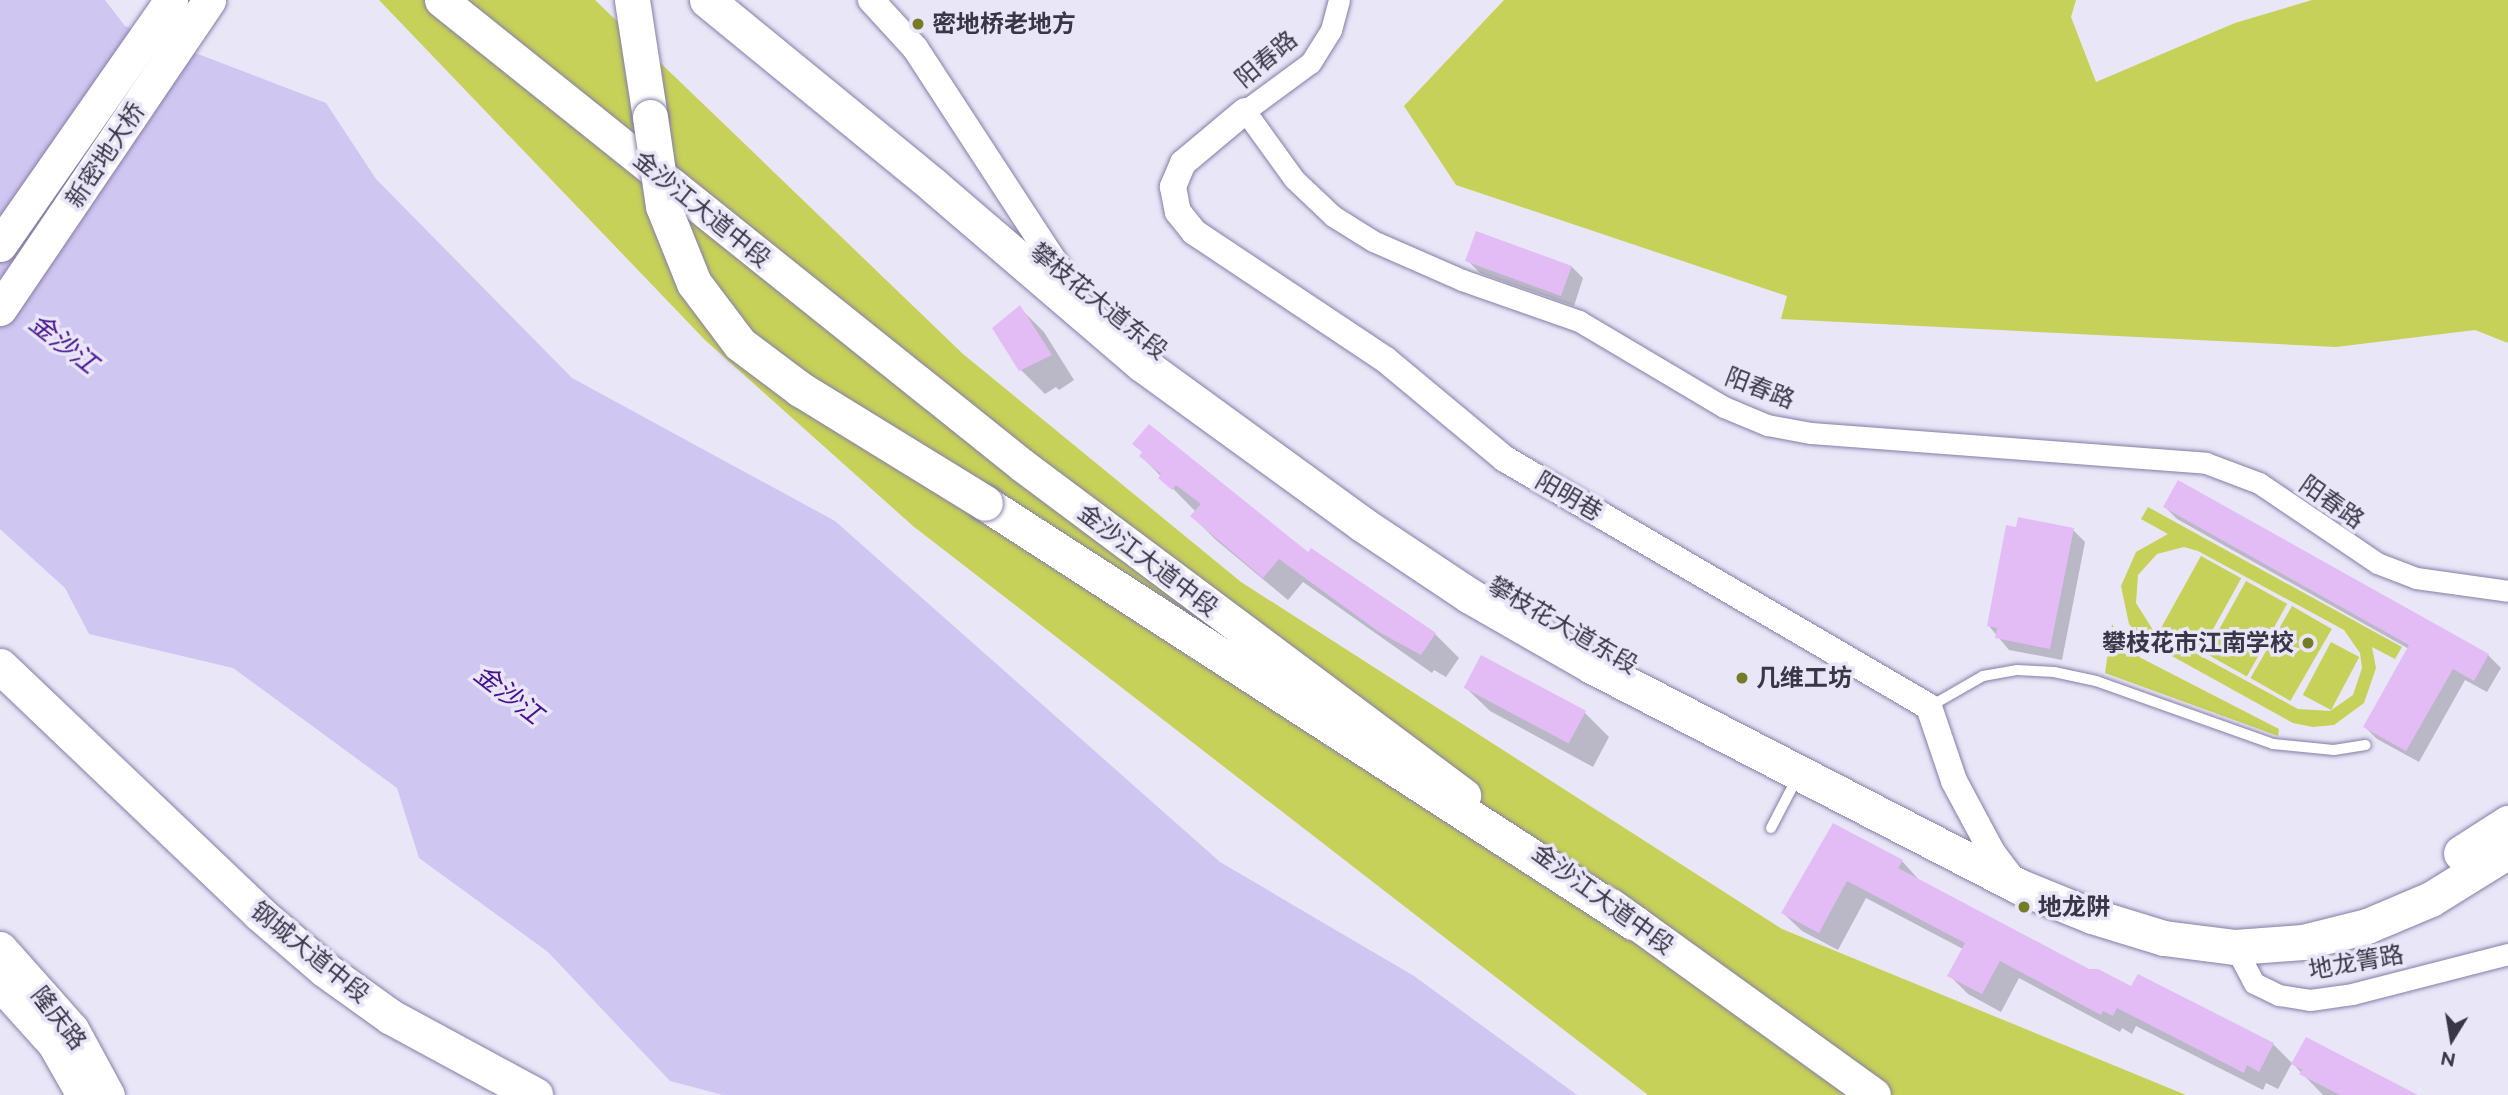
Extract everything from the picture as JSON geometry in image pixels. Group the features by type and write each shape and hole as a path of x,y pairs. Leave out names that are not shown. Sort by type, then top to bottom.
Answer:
{"highway":[{"path":"632,0 663,206 694,284 740,344 800,389 985,503 1520,844 1633,922"},
{"path":"707,0 833,92 931,173"},
{"path":"735,0 833,92"},
{"name":"攀枝花大道东段","path":"931,173 1059,269 1155,348 1328,473 1565,632 1992,852 2081,895 2153,918 2224,927 2292,921 2356,905 2420,878 2508,823"},
{"name":"攀枝花大道东段","path":"931,173 1142,364 1362,524 1470,596 1592,666 2018,886 2092,916 2164,938 2235,947 2303,942 2367,926 2431,899 2508,850"},
{"name":"钢城大道中段","path":"0,666 324,969 391,1017 535,1095"}],"main road":[{"name":"新密地大桥","path":"0,245 171,0"},
{"name":"新密地大桥","path":"0,309 209,0"},
{"name":"金沙江大道中段","path":"441,0 1022,466 1520,844"},
{"name":"金沙江大道中段","path":"1633,922 1874,1095"},
{"name":"隆庆路","path":"0,948 72,1028 108,1095"},
{"name":"隆庆路","path":"0,984 54,1044 83,1095"}],"street":[{"path":"871,0 915,48 1059,269"},
{"name":"阳春路","path":"1339,0 1331,30 1310,63 1245,111 1294,179 1334,216 1373,241 1462,280 1579,321 1724,407 1767,425 1811,433 2206,463 2259,483 2377,563 2416,578 2508,591"},
{"name":"阳明巷","path":"1245,111 1183,163 1173,187 1178,212 1194,232 1386,360 1505,458 1929,708"},
{"path":"1929,708 1954,781 1992,852 2018,886"},
{"name":"地龙箐路","path":"2235,947 2253,983 2278,995 2310,1000 2352,994 2508,954"}],"lane":[{"path":"1929,708 1983,677 2017,670 2053,672 2096,681 2273,744 2334,750 2366,745"},
{"path":"1771,828 1800,773"}],"green space":[{"path":"379,0 595,0 963,354 1241,582 1782,929 2186,1095 1648,1095 913,526 705,340"},
{"path":"1504,0 2076,0 2071,17 2096,82 2235,23 2312,0 2508,0 2508,343 2475,330 2336,347 1781,319 1787,296 1456,185 1404,106"},
{"path":"2148,507 2402,647 2395,659 2372,647 2376,668 2364,703 2334,725 2313,727 2293,723 2143,640 2129,624 2121,586 2136,552 2168,534 2141,519","holes":["2184,547 2198,551 2344,630 2360,653 2362,668 2353,695 2330,711 2298,709 2153,630 2136,603 2138,575 2157,554"]},
{"path":"2201,556 2241,578 2201,651 2161,629"},
{"path":"2246,581 2287,604 2247,676 2206,654"},
{"path":"2292,606 2332,629 2290,701 2250,678"},
{"path":"2112,624 2128,648 2141,658 2279,729 2278,736 2105,673"},
{"path":"2331,642 2359,657 2331,710 2303,695"}],"water":[{"name":"金沙江","path":"0,0 105,0 125,26 326,103 376,179 572,378 835,521 1220,862 1414,976 1577,1095 723,1095 670,1081 548,952 419,858 397,788 233,668 89,634 65,588 0,529"}],"building":[{"path":"1476,231 1572,266 1561,296 1465,261"},
{"path":"1020,305 1052,355 1019,371 992,328"},
{"path":"1149,424 1308,552 1311,548 1436,633 1421,655 1379,632 1279,559 1263,578 1190,516 1201,504 1176,485 1172,490 1158,478 1161,474 1139,456 1142,452 1132,444"},
{"path":"2178,480 2489,654 2474,681 2453,669 2406,751 2363,727 2409,645 2163,507"},
{"path":"2018,517 2074,528 2050,649 1995,638 1997,628 1987,626 2006,525 2016,527"},
{"path":"1481,655 1586,711 1569,744 1464,688"},
{"path":"1833,823 1903,860 1898,868 2089,969 2098,969 2131,986 2138,974 2274,1043 2259,1072 2247,1065 2244,1073 2117,1008 2113,1016 2103,1011 2101,1015 2000,961 1982,994 1947,976 1965,943 1847,881 1819,933 1781,913"},
{"path":"2306,1037 2418,1095 2340,1095 2299,1074 2302,1070 2291,1064"}],"place":[{"name":"密地桥老地方","path":"918,24"},
{"name":"攀枝花市江南学校","path":"2308,643"},
{"name":"几维工坊","path":"1742,678"},
{"name":"地龙阱","path":"2024,907"}]}
